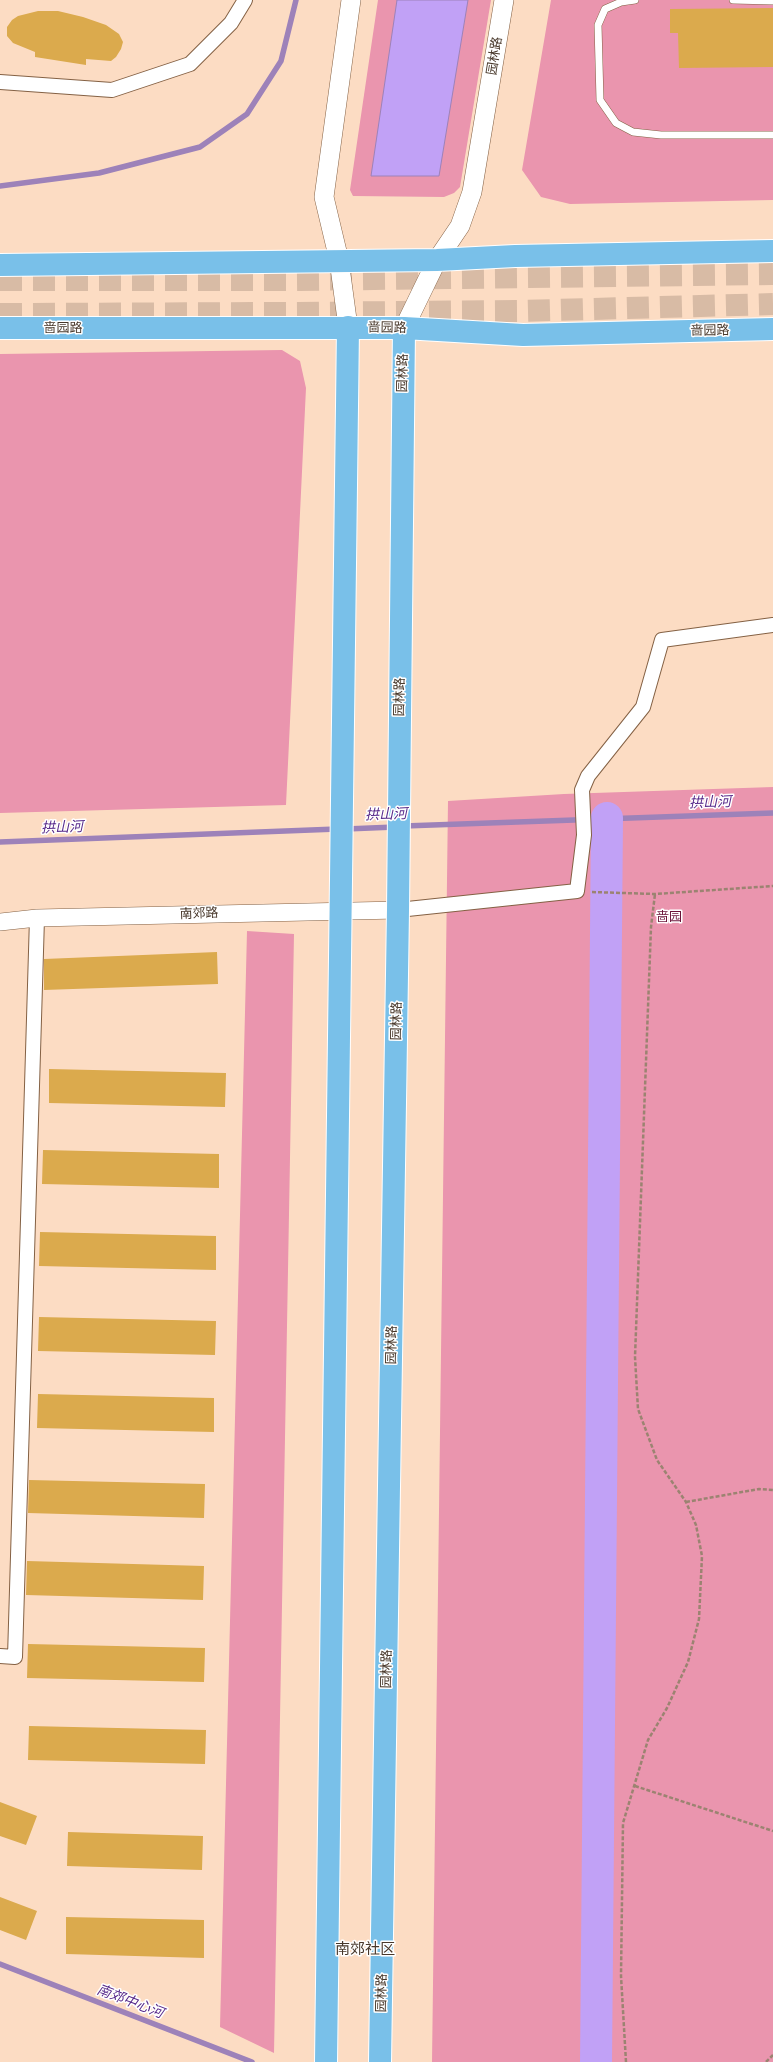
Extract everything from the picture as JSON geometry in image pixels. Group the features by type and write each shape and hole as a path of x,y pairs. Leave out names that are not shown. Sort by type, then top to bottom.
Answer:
{"main road":[{"path":"326,2062 348,327 339,260 324,197 351,0"},
{"name":"园林路","path":"380,2062 398,910 404,328 437,260 460,226 472,192 504,2"},
{"path":"0,265 437,260 515,256 773,251"},
{"name":"啬园路","path":"0,328 348,327 404,328 523,335 773,329"}],"street":[{"path":"0,82 112,90 134,83 190,64 231,23 245,0"},
{"path":"398,910 577,891 584,835 582,790 588,776 644,707 662,640 773,625"},
{"name":"南郊路","path":"0,922 36,918 341,910 398,910"},
{"path":"0,1656 15,1657 36,918"}],"lane":[{"path":"635,0 621,2 605,9 598,25 600,100 616,123 633,132 661,135 773,135"},
{"path":"733,0 773,0"}],"path":[{"path":"577,891 655,894 773,886"},
{"path":"626,2062 621,1976 623,1823 648,1740 667,1708 688,1662 699,1619 702,1556 696,1525 686,1502 657,1460 638,1409 635,1358 651,927 655,894"},
{"path":"686,1502 759,1489 773,1490"},
{"path":"635,1786 773,1831"},
{"path":"766,2062 773,2055"}],"green space":[{"path":"378,0 491,0 460,187 454,193 444,197 353,196 350,190"},
{"path":"551,0 773,0 773,200 570,204 541,197 522,170"},
{"path":"282,350 300,361 306,388 286,805 0,813 0,354"},
{"name":"啬园","path":"773,787 773,2062 432,2062 448,801 564,794"},
{"path":"247,931 294,934 274,2053 220,2027"}],"shaded area":[{"path":"397,0 468,0 439,176 371,176"}],"building":[{"path":"773,8 773,67 679,68 678,33 670,33 670,9"},
{"path":"38,11 58,11 83,17 106,25 119,34 123,42 121,49 116,57 111,61 86,59 86,65 35,57 35,52 13,43 7,36 7,27 12,20 18,16"},
{"path":"217,952 218,984 44,990 44,959"},
{"path":"49,1069 226,1073 225,1107 49,1103"},
{"path":"43,1150 219,1154 219,1188 42,1184"},
{"path":"40,1232 216,1236 216,1270 39,1266"},
{"path":"39,1317 216,1321 215,1355 38,1351"},
{"path":"38,1394 214,1398 214,1432 37,1428"},
{"path":"29,1480 205,1484 204,1518 28,1513"},
{"path":"27,1561 204,1566 203,1600 26,1595"},
{"path":"28,1644 205,1648 204,1682 27,1678"},
{"path":"29,1726 206,1730 205,1764 28,1760"},
{"path":"0,1802 37,1816 26,1845 0,1836"},
{"path":"68,1832 203,1836 202,1870 67,1866"},
{"path":"0,1897 37,1911 26,1940 0,1930"},
{"path":"66,1917 204,1920 204,1958 66,1954"}],"waterway":[{"path":"0,186 99,173 200,147 247,114 281,61 296,0"},
{"name":"拱山河","path":"404,826 773,813"},
{"path":"596,2062 607,818"},
{"name":"拱山河","path":"346,829 395,827"},
{"name":"拱山河","path":"0,842 337,829"},
{"name":"南郊中心河","path":"0,1964 252,2062"}],"tunnel":[{"path":"0,280 295,280 773,274"},
{"path":"0,314 518,311 773,304"}],"district":[{"name":"南郊社区","path":"365,1950"}]}
